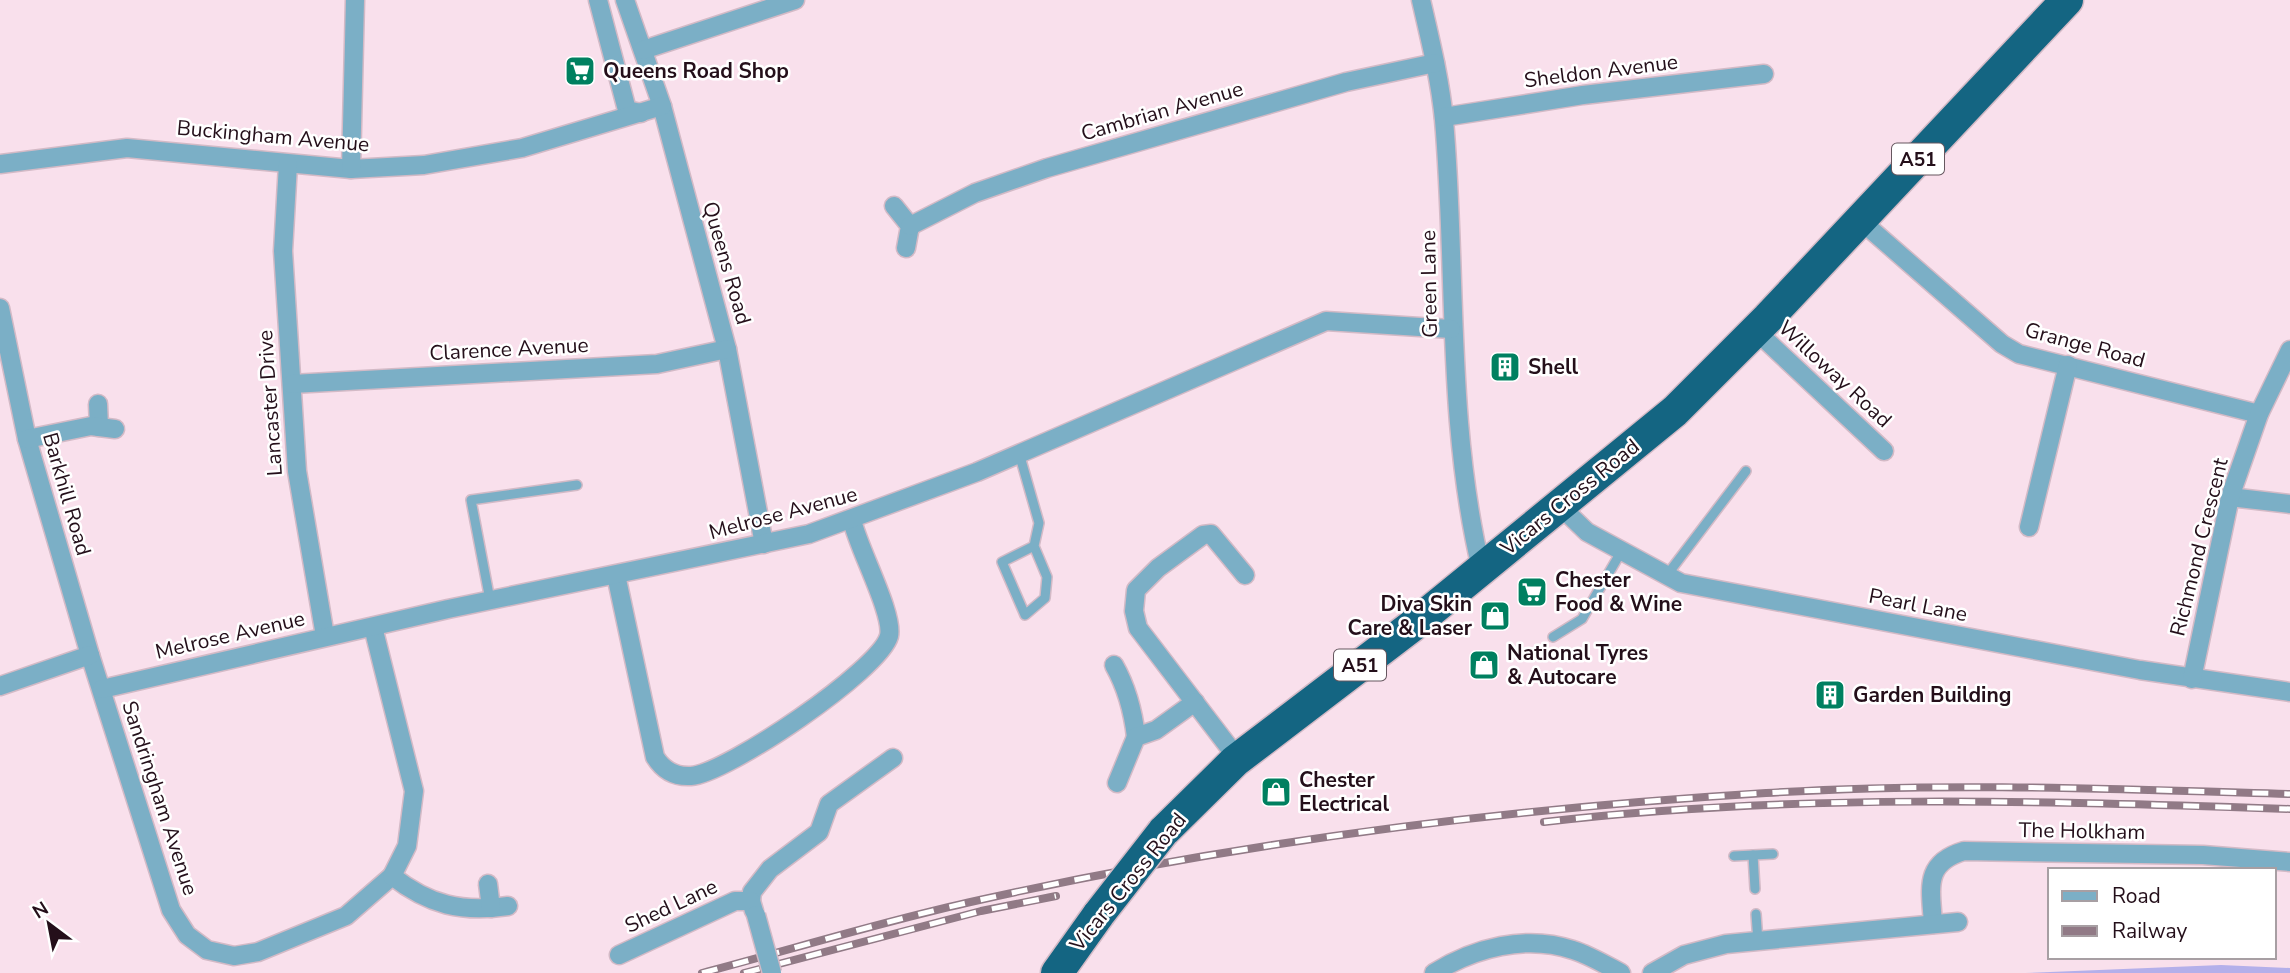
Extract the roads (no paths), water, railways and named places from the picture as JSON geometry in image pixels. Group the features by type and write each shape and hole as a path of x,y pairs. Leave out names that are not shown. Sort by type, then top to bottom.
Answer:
{"highway":[{"name":"Vicars Cross Road","path":"1057,973 1098,914 1163,832 1238,759 1412,626 1675,411 2067,0"}],"street":[{"path":"351,169 355,0"},
{"path":"598,0 628,114"},
{"name":"Queens Road","path":"625,0 662,106 727,349 764,544"},
{"path":"643,50 795,0"},
{"name":"Green Lane","path":"1421,0 1444,117 1450,221 1451,329 1467,511 1481,568"},
{"name":"Cambrian Avenue","path":"910,226 975,192 1047,168 1346,82 1435,63"},
{"name":"Sheldon Avenue","path":"1444,117 1583,95 1765,74"},
{"name":"Buckingham Avenue","path":"0,164 127,148 211,153 351,169 424,165 500,153 662,106"},
{"name":"Lancaster Drive","path":"289,164 283,251 297,471 325,636"},
{"path":"894,206 910,226 906,248"},
{"name":"Grange Road","path":"1860,220 2002,344 2019,354 2259,414"},
{"name":"Barkhill Road","path":"0,308 27,439 102,689"},
{"name":"Melrose Avenue","path":"102,689 325,636 764,544 852,520 1019,453 1325,321 1451,329"},
{"name":"Willoway Road","path":"1755,330 1884,451"},
{"name":"Clarence Avenue","path":"292,384 657,364 727,349"},
{"name":"Richmond Crescent","path":"2192,679 2230,497 2259,414 2290,350"},
{"path":"2029,527 2068,365"},
{"path":"27,439 107,428 98,404"},
{"path":"2230,497 2290,504"},
{"name":"Pearl Lane","path":"1560,506 1587,532 1681,583 2192,679 2290,692"},
{"path":"616,575 655,757 670,772 696,775 713,769 777,734 870,664 887,642 889,621 852,520"},
{"path":"1238,759 1138,628 1134,611 1136,590 1158,568 1203,535 1211,534 1219,540 1245,575"},
{"name":"Sandringham Avenue","path":"102,689 172,909 187,935 206,950 234,956 258,952 346,916 393,876 407,846 414,791 373,627"},
{"path":"0,686 90,655"},
{"path":"1114,665 1125,684 1134,715 1136,737 1117,783"},
{"path":"1136,737 1156,730 1195,702"},
{"path":"772,973 753,908 752,892 770,869 819,832 829,804 893,758"},
{"name":"The Holkham","path":"1933,924 1931,884 1934,869 1951,855 1964,851 2203,855 2290,862"},
{"path":"393,876 438,904 471,910 499,907 488,884"},
{"name":"Shed Lane","path":"619,955 735,901 753,908"},
{"path":"1652,973 1684,955 1726,944 1958,922"},
{"path":"1434,973 1458,958 1497,947 1537,942 1573,950 1621,973"}],"lane":[{"path":"1019,453 1039,523 1034,546 1047,577 1045,598 1025,615 1002,562 1034,546"},
{"path":"1667,575 1746,471"},
{"path":"490,600 471,500 577,485"},
{"path":"1553,636 1582,619 1621,552"},
{"path":"1734,856 1773,854"},
{"path":"1753,855 1755,889"},
{"path":"1756,914 1758,942"}],"railway":[{"path":"702,973 907,917 1072,880 1269,846 1468,819 1667,800 1831,790 2028,787 2290,794"},
{"path":"1544,822 1637,813 1823,803 2010,802 2290,809"},
{"path":"744,973 981,911 1056,896"}],"place":[{"name":"Queens Road Shop","path":"580,71"},
{"name":"Shell","path":"1505,367"},
{"name":"Chester Food & Wine","path":"1532,592"},
{"name":"Diva Skin Care & Laser","path":"1495,616"},
{"name":"National Tyres & Autocare","path":"1484,665"},
{"name":"Garden Building","path":"1830,695"},
{"name":"Chester Electrical","path":"1276,792"}]}
